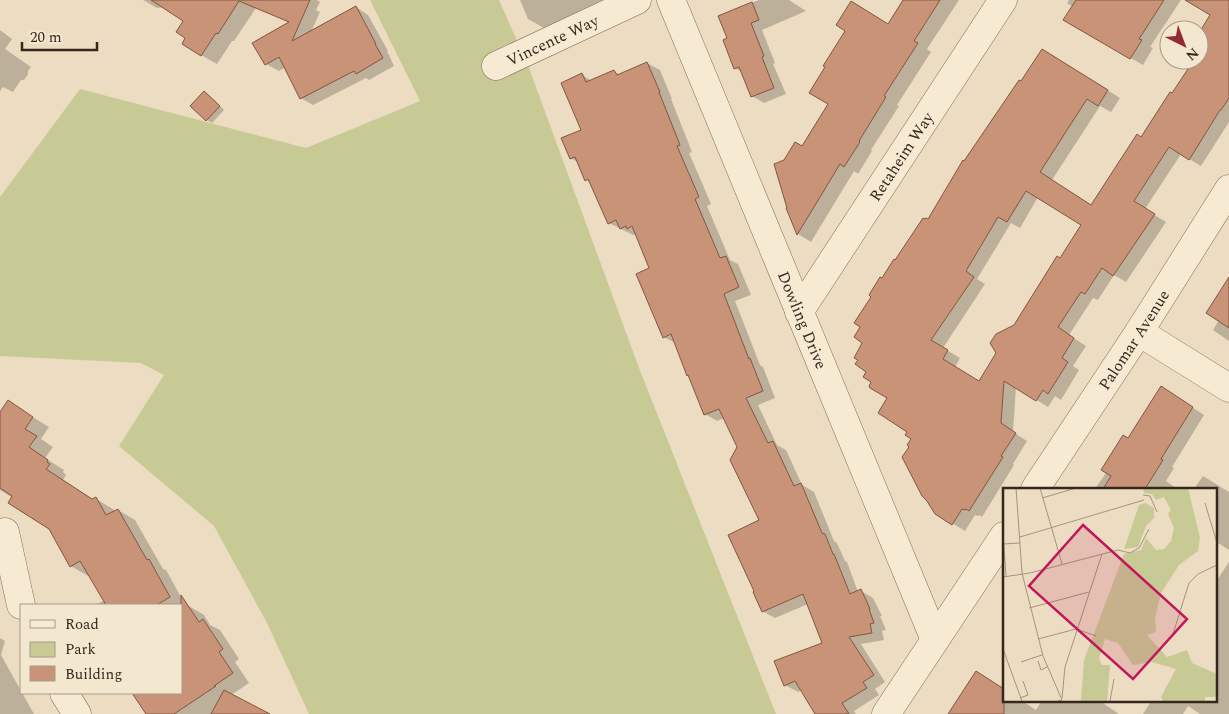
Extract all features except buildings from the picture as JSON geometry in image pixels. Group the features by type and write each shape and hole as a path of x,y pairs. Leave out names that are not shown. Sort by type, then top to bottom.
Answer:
{"street":[{"name":"Vincente Way","path":"496,66 637,0"},
{"name":"Dowling Drive","path":"671,0 935,640"},
{"name":"Retaheim Way","path":"799,312 1003,0"},
{"name":"Palomar Avenue","path":"1036,488 1140,332 1229,189"},
{"path":"1140,332 1229,388"},
{"path":"5,532 21,604"},
{"path":"886,714 1003,538"},
{"path":"65,694 77,714"}],"green space":[{"path":"370,0 499,0 529,68 639,368 776,714 309,714 267,623 214,526 119,446 164,375 141,363 0,356 0,197 80,89 306,148 420,101"}]}
